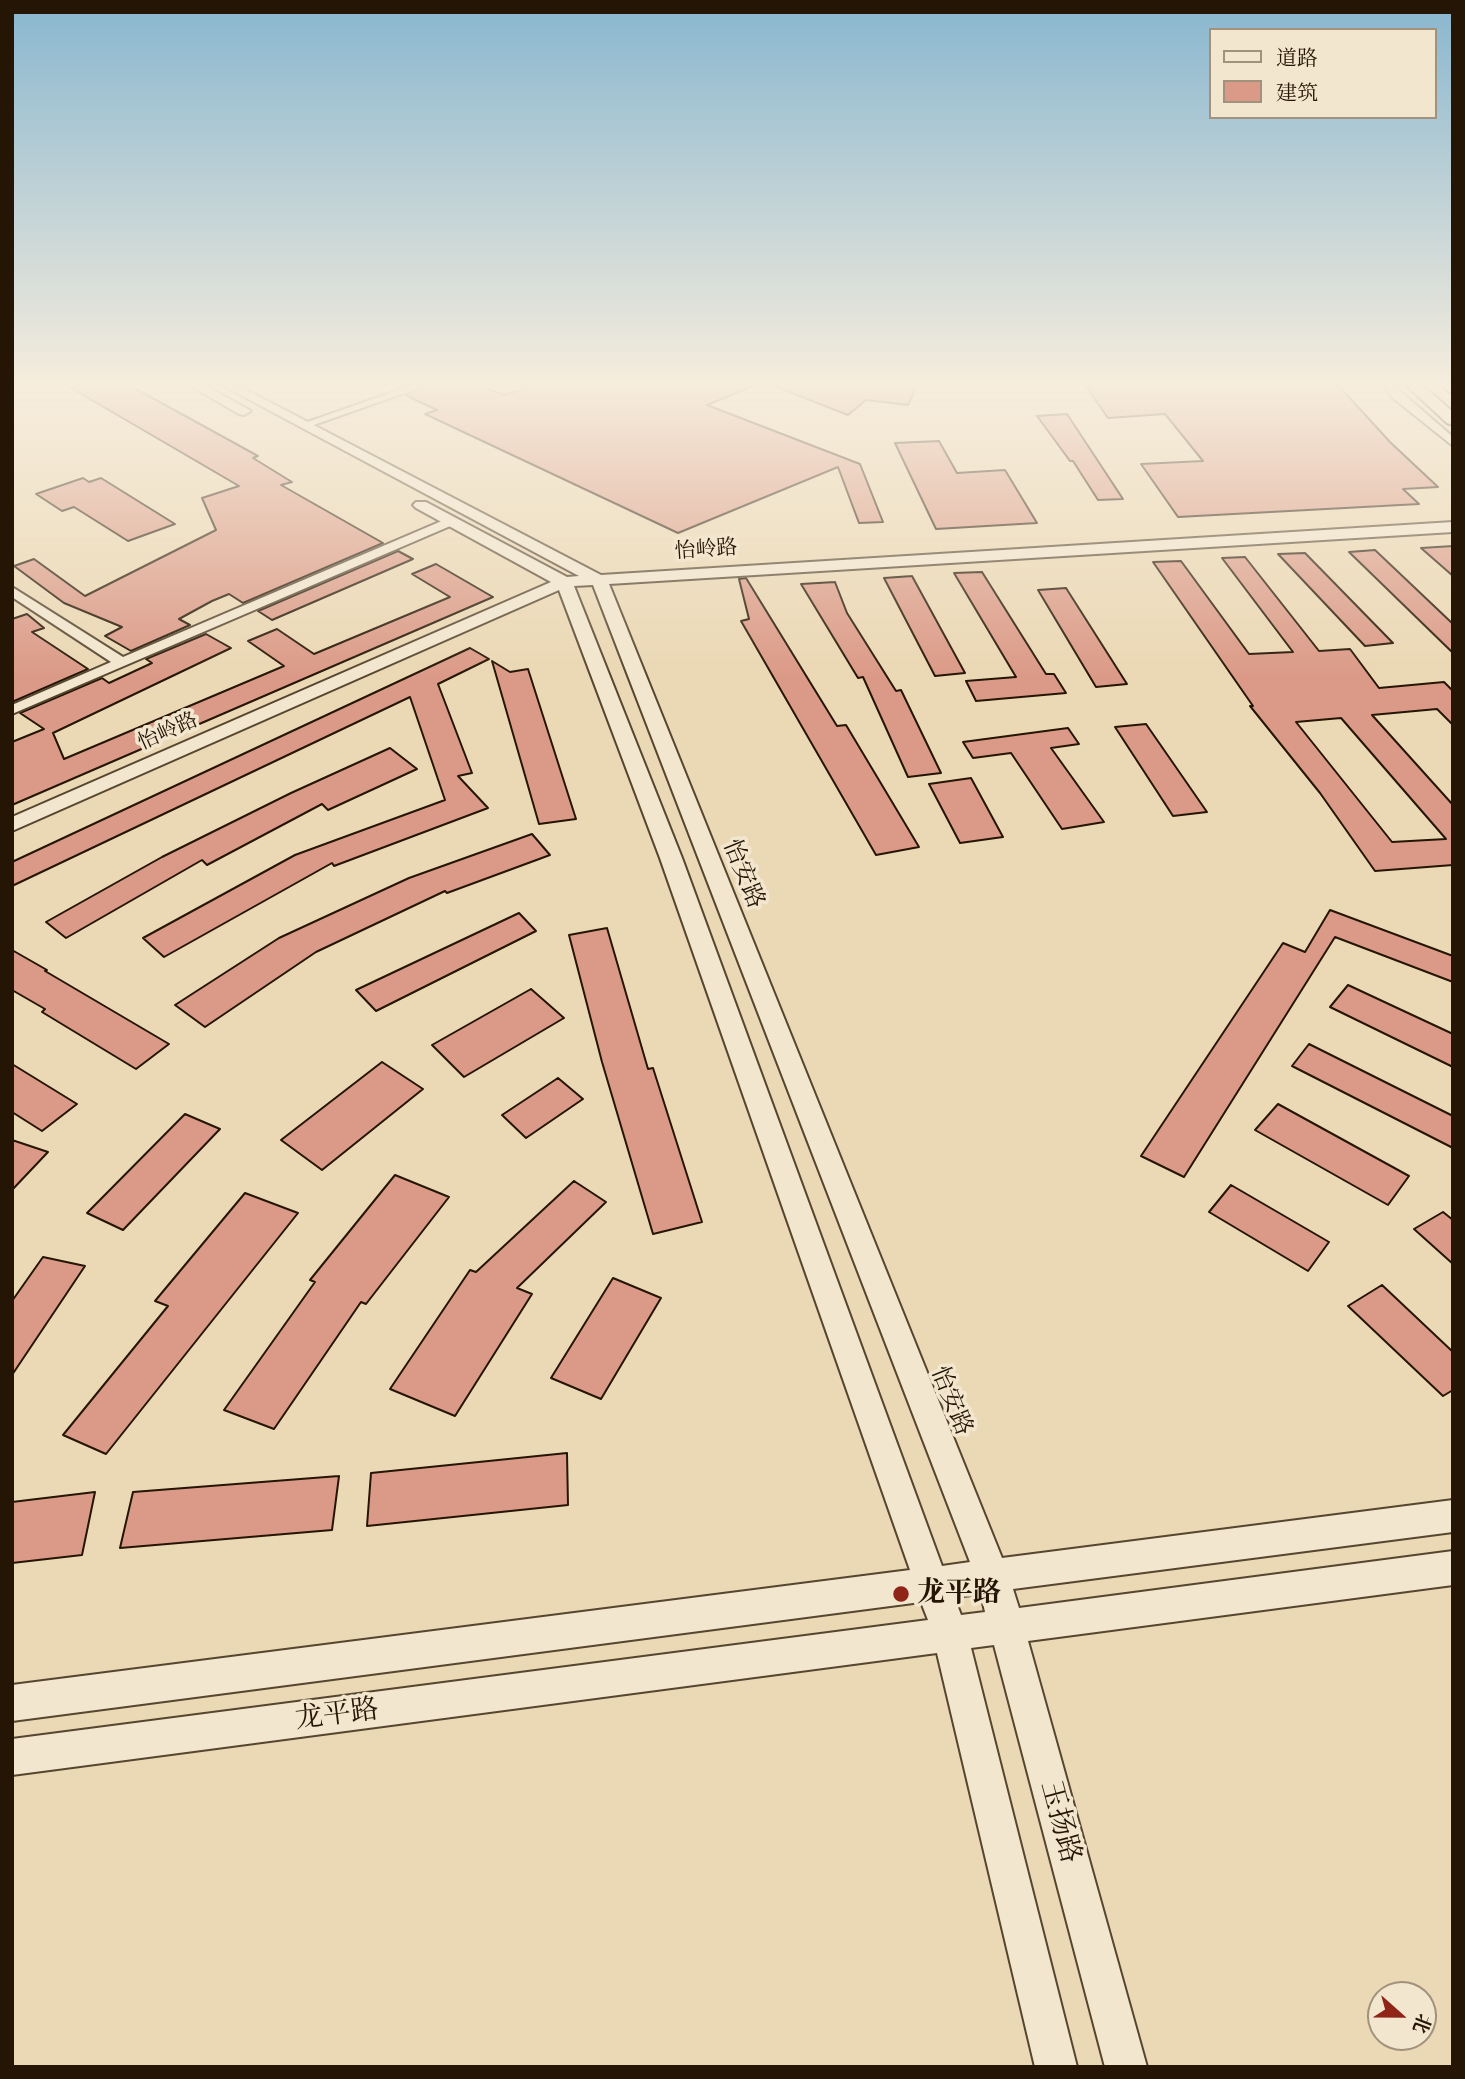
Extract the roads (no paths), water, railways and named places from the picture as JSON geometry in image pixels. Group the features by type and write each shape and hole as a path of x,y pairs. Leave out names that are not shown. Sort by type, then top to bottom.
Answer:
{"street":[{"path":"377,482 564,582 671,858 950,1634 1056,2067"},
{"path":"413,482 599,580"},
{"path":"12,710 450,521"},
{"name":"怡岭路","path":"12,825 564,582 1453,527"},
{"name":"怡安路","path":"599,580 993,1577"},
{"path":"12,591 121,662"},
{"path":"12,1703 1453,1516"},
{"name":"龙平路","path":"12,1757 1453,1567"},
{"name":"玉扬路","path":"993,1577 1126,2067"}],"place":[{"name":"龙平路","path":"901,1594"}]}
